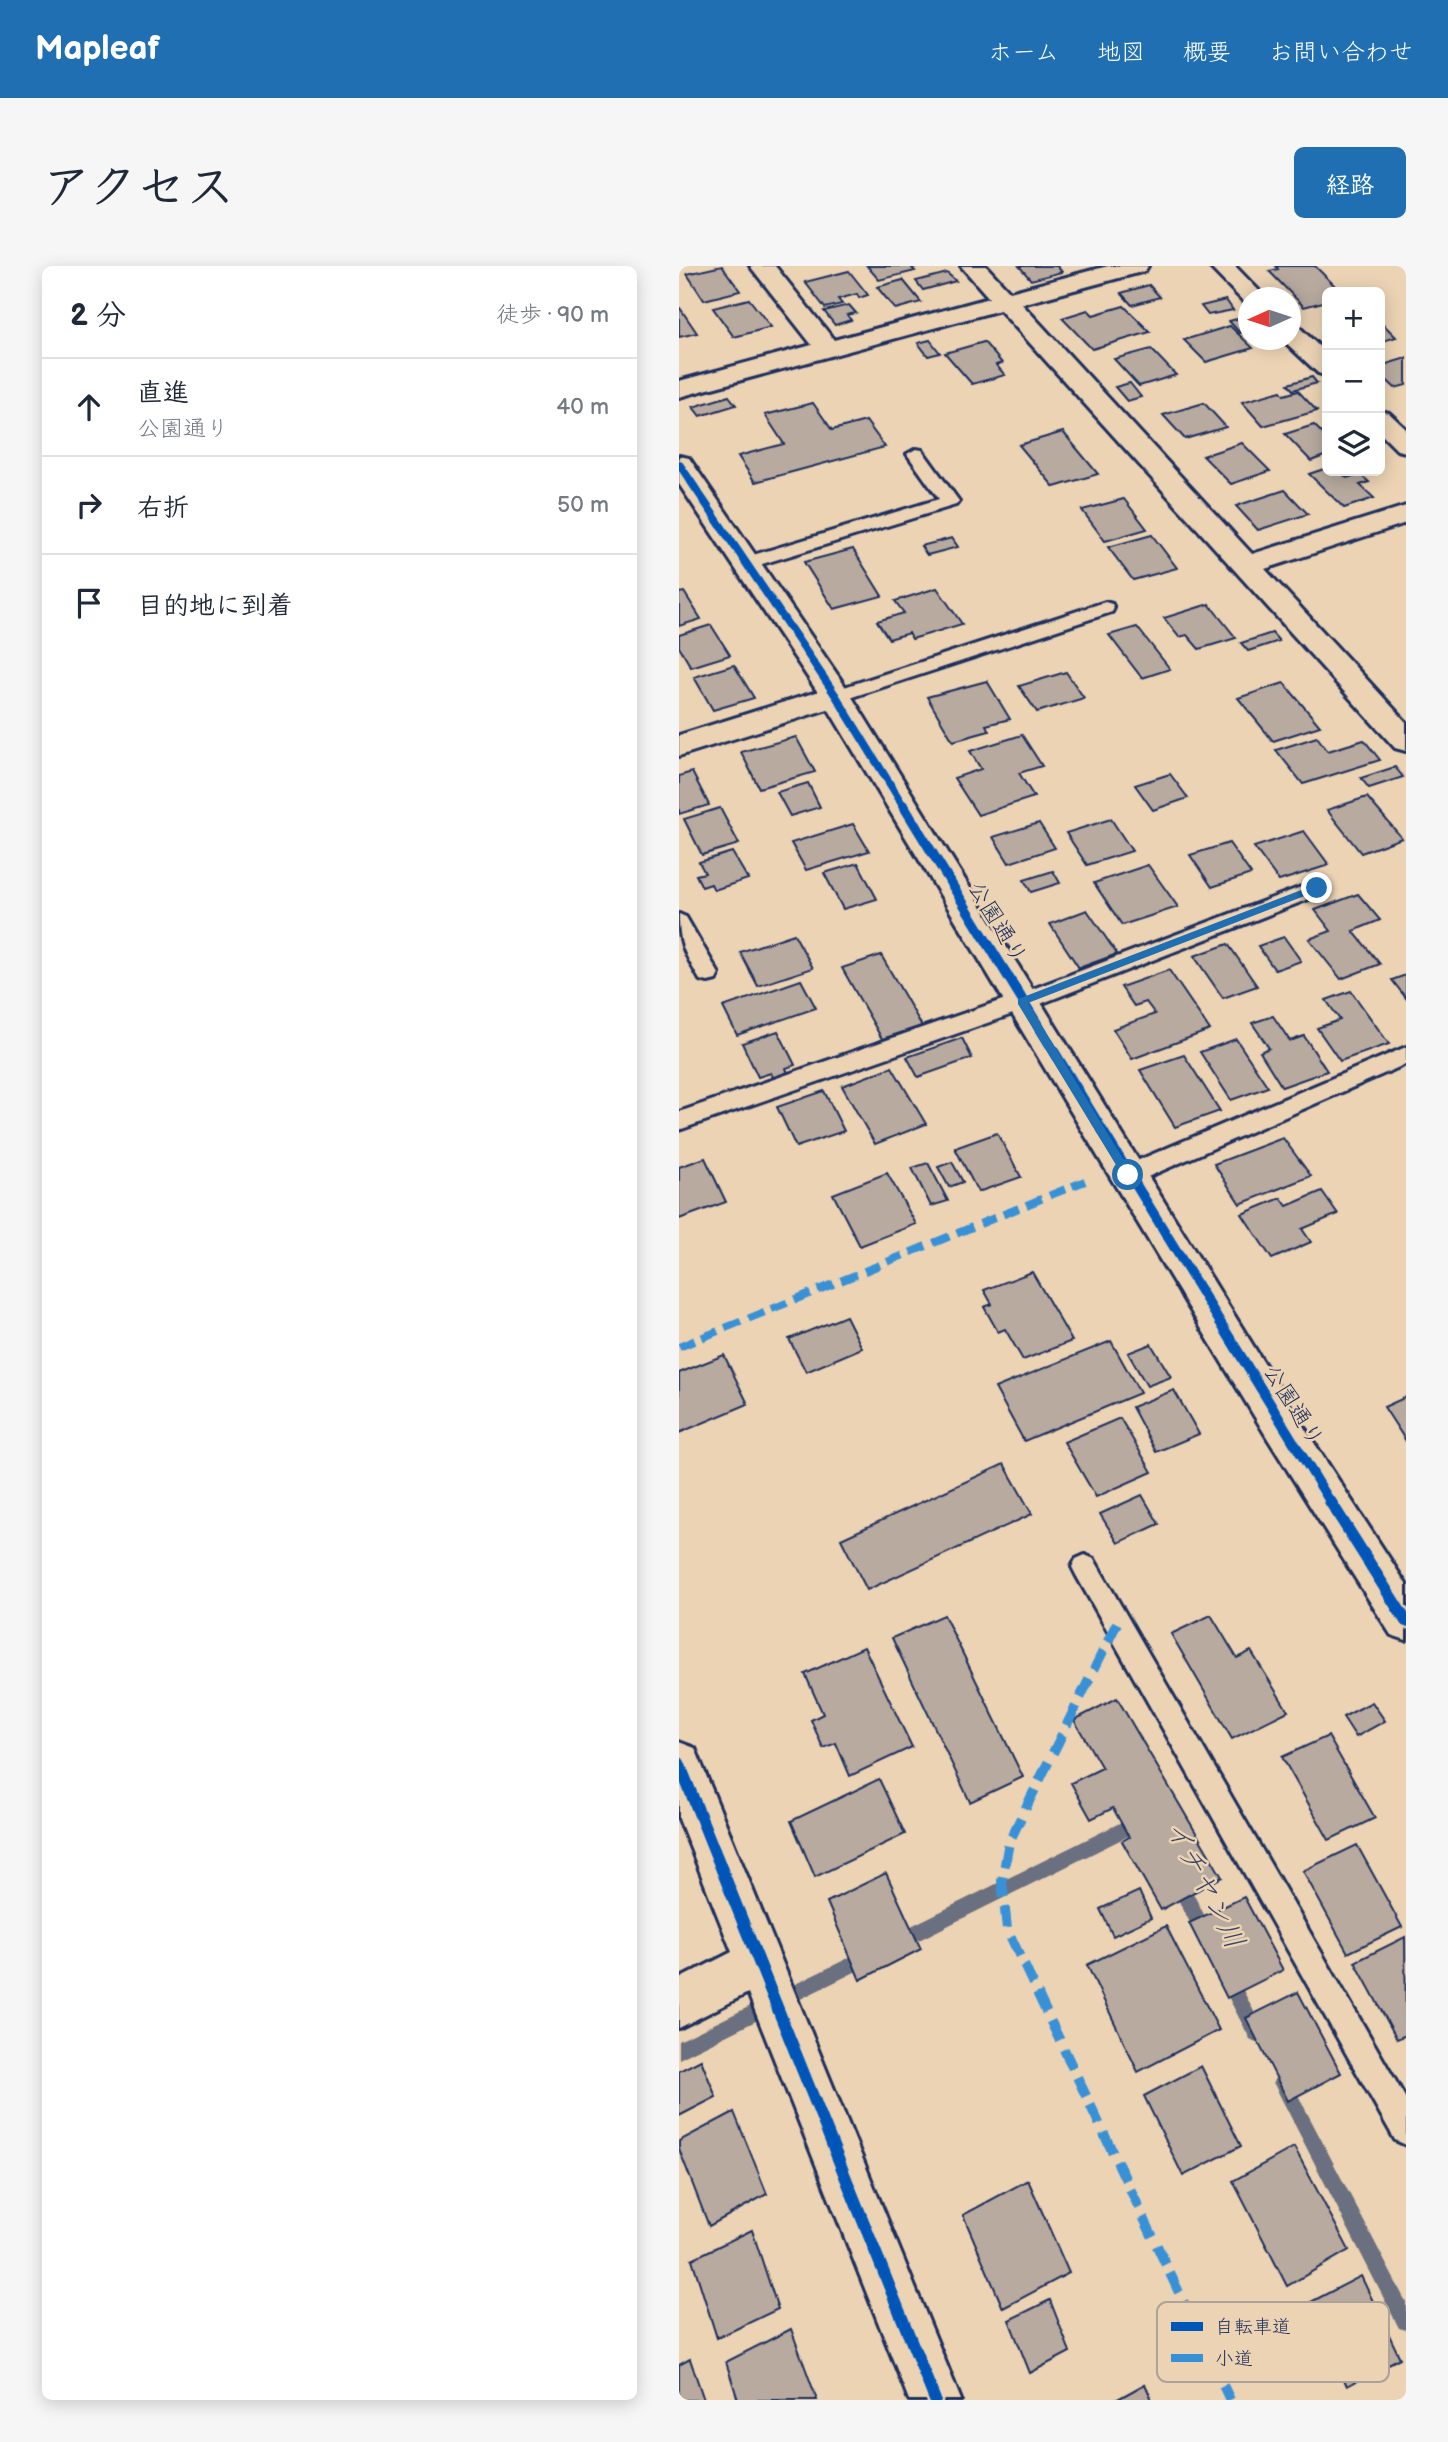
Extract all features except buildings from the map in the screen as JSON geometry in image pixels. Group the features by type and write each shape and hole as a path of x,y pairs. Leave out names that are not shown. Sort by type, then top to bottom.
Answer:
{"street":[{"path":"762,266 827,348"},
{"path":"973,266 1406,741"},
{"path":"679,389 1136,266"},
{"path":"1221,266 1243,287"},
{"path":"1301,343 1322,363"},
{"path":"1385,424 1406,444"},
{"name":"公園通り","path":"679,464 836,696 1282,1427 1406,1621"},
{"path":"1248,565 1406,514"},
{"path":"679,746 836,696"},
{"path":"679,1763 935,2400"},
{"path":"679,2004 760,1962"}],"lane":[{"path":"746,564 950,501 916,454"},
{"path":"836,696 1105,608"},
{"path":"679,1121 1022,1002 1317,888"},
{"path":"679,922 708,974"},
{"path":"1128,1175 1406,1055"},
{"path":"1086,1567 1406,2129"}],"waterway":[{"name":"イチヤン川","path":"897,1942 1142,1820"},
{"name":"イチヤン川","path":"1177,1880 1205,1934"},
{"name":"イチヤン川","path":"679,2050 869,1956"},
{"name":"イチヤン川","path":"1227,1977 1256,2033"},
{"name":"イチヤン川","path":"1282,2082 1406,2321"}],"marked path":[{"path":"679,1347 1085,1181"},
{"path":"1117,1623 1009,1842 1002,1881 1007,1929 1184,2302"},
{"path":"1221,2382 1230,2400"}],"cycle path":[{"path":"679,464 836,696 1282,1427 1406,1621"},
{"path":"679,1763 935,2400"}],"route":[{"path":"1128,1175 1022,1002 1317,888"}]}
